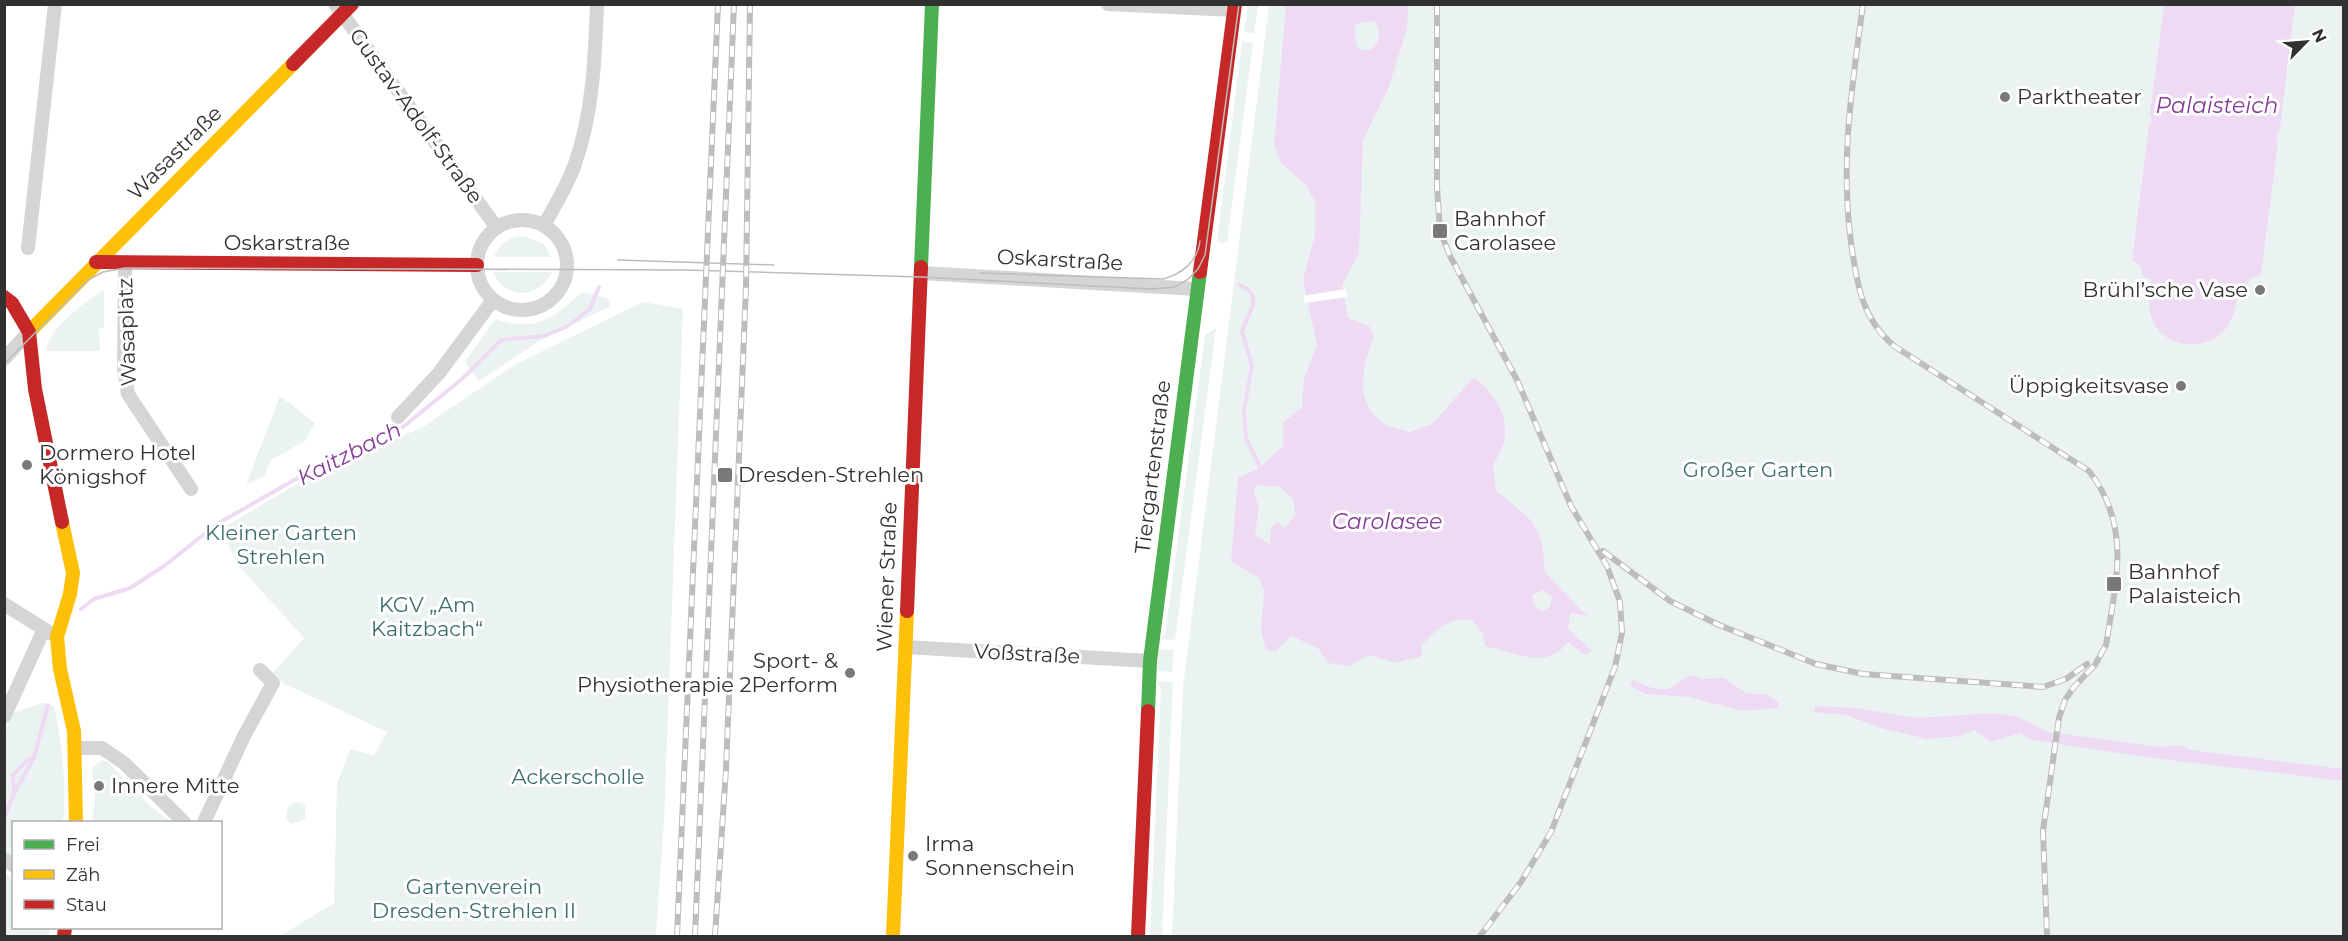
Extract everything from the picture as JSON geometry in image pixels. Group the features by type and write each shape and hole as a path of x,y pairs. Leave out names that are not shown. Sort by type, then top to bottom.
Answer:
{"street":[{"path":"28,248 55,4"},
{"path":"544,226 575,165 586,125 592,97 597,4"},
{"name":"Wiener Straße","path":"893,936 932,4"},
{"path":"1108,4 1235,7"},
{"name":"Tiergartenstraße","path":"1138,936 1150,661 1235,7"},
{"name":"Gustav-Adolf-Straße","path":"343,8 497,228"},
{"name":"Wasastraße","path":"29,333 343,8"},
{"path":"520,220 544,226 563,246 567,260 564,282 546,303 533,309 505,307 493,300 480,280 477,264 481,247 497,228 520,220"},
{"name":"Oskarstraße","path":"96,262 125,264 477,264"},
{"name":"Wasaplatz","path":"125,264 125,385 133,403 191,489"},
{"name":"Oskarstraße","path":"921,273 1197,289"},
{"path":"4,297 12,303 29,333 36,395 73,573 73,584 57,637 60,669 72,719 76,748 76,821"},
{"path":"398,417 439,373 493,300"},
{"path":"4,359 29,333"},
{"path":"4,604 57,637"},
{"path":"4,717 44,628"},
{"name":"Voßstraße","path":"905,647 1150,661"},
{"path":"204,821 244,736 273,683 260,670"},
{"path":"76,748 102,748 117,758 183,821"}],"green space":[{"path":"1248,4 1258,5 1254,33 1244,32"},
{"name":"Großer Garten","path":"1269,5 2343,5 2343,936 1172,936 1183,687"},
{"path":"1242,42 1253,43 1227,243 1217,242"},
{"path":"524,236 544,244 551,257 494,257 506,242"},
{"path":"493,272 552,272 539,287 531,292 522,293 506,288"},
{"path":"104,290 104,328 99,328 100,351 46,351 54,334 69,316"},
{"path":"582,292 608,298 611,306 539,341 479,381 465,362 495,319 522,324 543,320 553,316"},
{"path":"643,302 683,309 664,821 656,936 280,936 334,903 337,784 350,749 374,755 387,732 283,683 273,673 304,638 238,565 221,529 347,455 350,458 421,428 516,364"},
{"path":"1216,328 1175,640 1160,639 1165,635 1205,335"},
{"path":"280,396 315,423 305,441 271,460 264,476 246,485"},
{"path":"1159,649 1174,650 1172,672 1157,671"},
{"path":"1157,681 1173,682 1162,936 1150,936 1161,689"},
{"path":"43,703 54,706 63,764 64,808 63,821 12,821 12,856 5,851 4,734 12,713"},
{"path":"102,760 108,762 149,805 170,821 92,821 95,794 92,768"},
{"path":"295,802 305,804 305,819 291,824 286,817 288,807"},
{"path":"5,873 12,878 12,929 50,929 49,936 5,936"}],"water":[{"name":"Carolasee","path":"1286,5 1408,5 1407,29 1388,89 1363,140 1359,253 1342,285 1348,318 1369,326 1374,337 1364,370 1366,401 1379,420 1410,432 1432,424 1474,377 1493,396 1499,406 1505,428 1500,452 1493,464 1496,491 1534,524 1544,556 1545,572 1587,616 1570,613 1568,629 1592,651 1586,655 1567,642 1560,651 1541,658 1518,655 1485,646 1482,632 1472,620 1455,621 1443,625 1421,646 1422,656 1395,663 1369,655 1349,666 1328,663 1318,648 1291,636 1276,651 1266,650 1261,630 1264,591 1259,578 1231,561 1238,478 1260,467 1283,446 1283,423 1302,407 1304,379 1317,345 1303,280 1315,235 1315,202 1306,185 1281,163 1274,145","holes":["1375,21 1379,34 1378,41 1369,51 1358,49 1354,33 1356,24","1256,485 1279,487 1293,498 1295,515 1284,529 1277,521 1271,529 1270,545 1255,534 1259,510 1254,492","1543,590 1552,597 1550,607 1542,611 1534,606 1532,595"]},
{"name":"Palaisteich","path":"2164,5 2295,5 2280,129 2276,135 2278,142 2261,275 2250,278 2244,290 2238,289 2232,318 2227,328 2214,339 2204,343 2182,344 2163,335 2151,316 2149,307 2151,279 2144,278 2140,265 2132,260 2149,125 2152,120 2150,114"},
{"path":"1691,675 1704,679 1724,678 1746,693 1769,695 1779,703 1778,708 1742,711 1689,697 1644,694 1630,685 1632,680 1665,689 1673,687"},
{"path":"1815,706 1856,708 1917,718 1995,713 2015,716 2049,732 2161,747 2180,745 2191,750 2343,769 2343,781 2145,757 2032,740 2020,733 1991,742 1974,730 1961,736 1927,739 1881,728 1846,715 1814,712"}],"pier":[{"path":"1346,289 1347,297 1305,303 1303,296"}],"waterway":[{"name":"Kaitzbach","path":"1239,285 1249,290 1253,297 1253,305 1242,331 1252,366 1244,410 1246,438 1260,467"},
{"name":"Kaitzbach","path":"81,609 94,599 130,588 164,566 217,524 345,451 403,427 462,379 501,340 544,336 566,327 590,309 599,287"},
{"name":"Kaitzbach","path":"4,819 14,793 34,758 48,705"},
{"path":"14,792 13,775 29,759 34,758"}],"tram line":[{"path":"4,364 88,280 103,272 125,268 685,270 921,277 1151,289 1174,287 1187,280 1198,269 1205,255 1239,4"},
{"path":"980,273 1163,279 1177,274 1188,266 1196,255 1200,241"},
{"path":"618,260 774,265"}],"railway":[{"path":"677,936 718,4"},
{"path":"695,936 734,4"},
{"path":"715,936 726,769 746,287 750,4"},
{"path":"1437,4 1437,187 1440,231 1450,256 1517,380 1571,506 1607,566 1620,602 1622,633 1615,667 1551,832 1521,882 1480,936"},
{"path":"1863,4 1849,123 1847,182 1853,258 1867,312 1874,324 1894,346 2089,471 2102,492 2111,513 2116,534 2116,577 2106,645 2095,665 2065,700 2059,718 2043,831 2047,936"},
{"path":"1603,551 1670,601 1719,625 1816,664 1863,674 2043,687 2066,679 2087,664"}],"traffic: fast":[{"path":"921,267 932,4"},
{"path":"1148,711 1150,661 1200,272"}],"traffic: slow":[{"path":"29,332 293,64"},
{"path":"62,522 73,573 70,594 57,637 60,669 74,731 76,821"},
{"path":"893,936 907,611"}],"traffic: jam":[{"path":"293,64 352,4"},
{"path":"1200,272 1235,4"},
{"path":"96,262 477,265"},
{"path":"907,611 921,267"},
{"path":"4,297 12,303 29,332 35,389 62,522"},
{"path":"1138,936 1148,711"},
{"path":"64,936 65,929"}],"place":[{"name":"Parktheater","path":"2005,97"},
{"name":"Bahnhof Carolasee","path":"1440,231"},
{"name":"Brühl’sche Vase","path":"2260,290"},
{"name":"Üppigkeitsvase","path":"2181,386"},
{"name":"Dormero Hotel Königshof","path":"27,465"},
{"name":"Dresden-Strehlen","path":"725,475"},
{"name":"Bahnhof Palaisteich","path":"2114,584"},
{"name":"Sport- & Physiotherapie 2Perform","path":"850,673"},
{"name":"Innere Mitte","path":"99,786"},
{"name":"Irma Sonnenschein","path":"913,856"}],"park label":[{"name":"Kleiner Garten Strehlen","path":"281,545"},
{"name":"KGV „Am Kaitzbach“","path":"427,617"},
{"name":"Ackerscholle","path":"578,777"},
{"name":"Gartenverein Dresden-Strehlen II","path":"474,899"}]}
